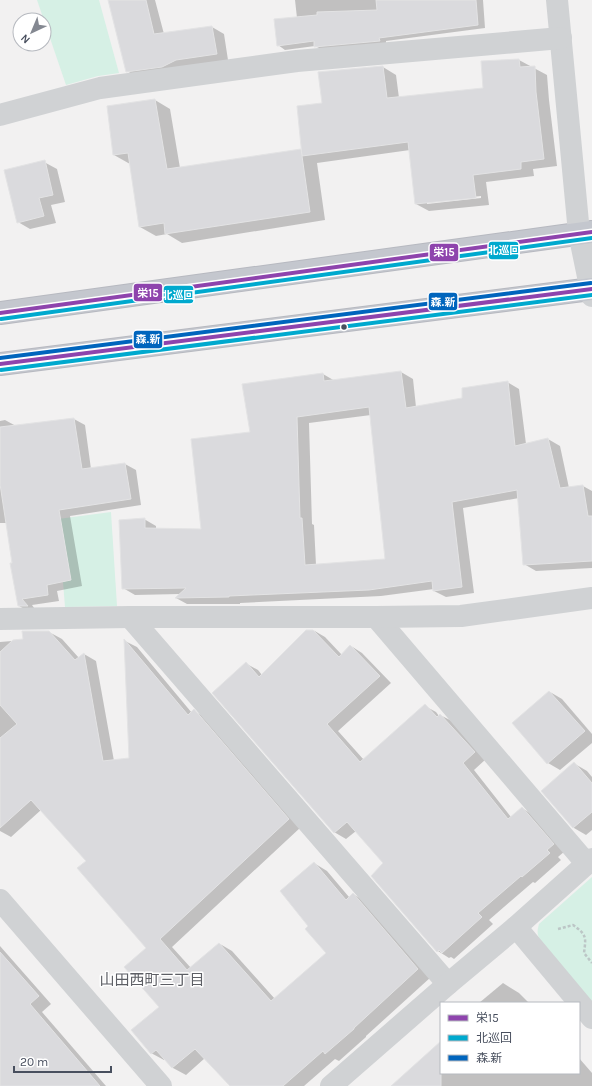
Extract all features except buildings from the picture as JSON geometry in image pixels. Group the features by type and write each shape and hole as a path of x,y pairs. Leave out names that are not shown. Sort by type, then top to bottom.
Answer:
{"highway":[{"path":"0,313 586,232"},
{"path":"0,364 592,291"}],"street":[{"path":"557,0 592,291"},
{"path":"0,115 100,88 297,61 561,38"},
{"path":"0,619 461,616 592,598"},
{"path":"130,617 448,984"},
{"path":"331,1086 516,927 590,861 376,617"},
{"path":"0,900 161,1086"},
{"path":"516,927 579,1002"},
{"path":"580,1004 592,1018"}],"path":[{"path":"556,930 573,925 581,931 586,940 584,953 592,963"}],"green space":[{"path":"37,0 99,0 119,73 98,76 66,85 52,44 52,12 41,12"},
{"path":"111,512 117,606 65,607 58,519"},
{"path":"592,877 592,1003 540,940 538,936 538,929 539,924"}],"transit line":[{"name":"栄15","path":"0,313 592,232"},
{"name":"北巡回","path":"1,319 592,238"},
{"name":"森.新","path":"0,358 591,283"},
{"name":"栄15","path":"0,364 592,289"},
{"name":"北巡回","path":"1,370 592,295"}],"district":[{"name":"山田西町三丁目","path":"152,980"}]}
